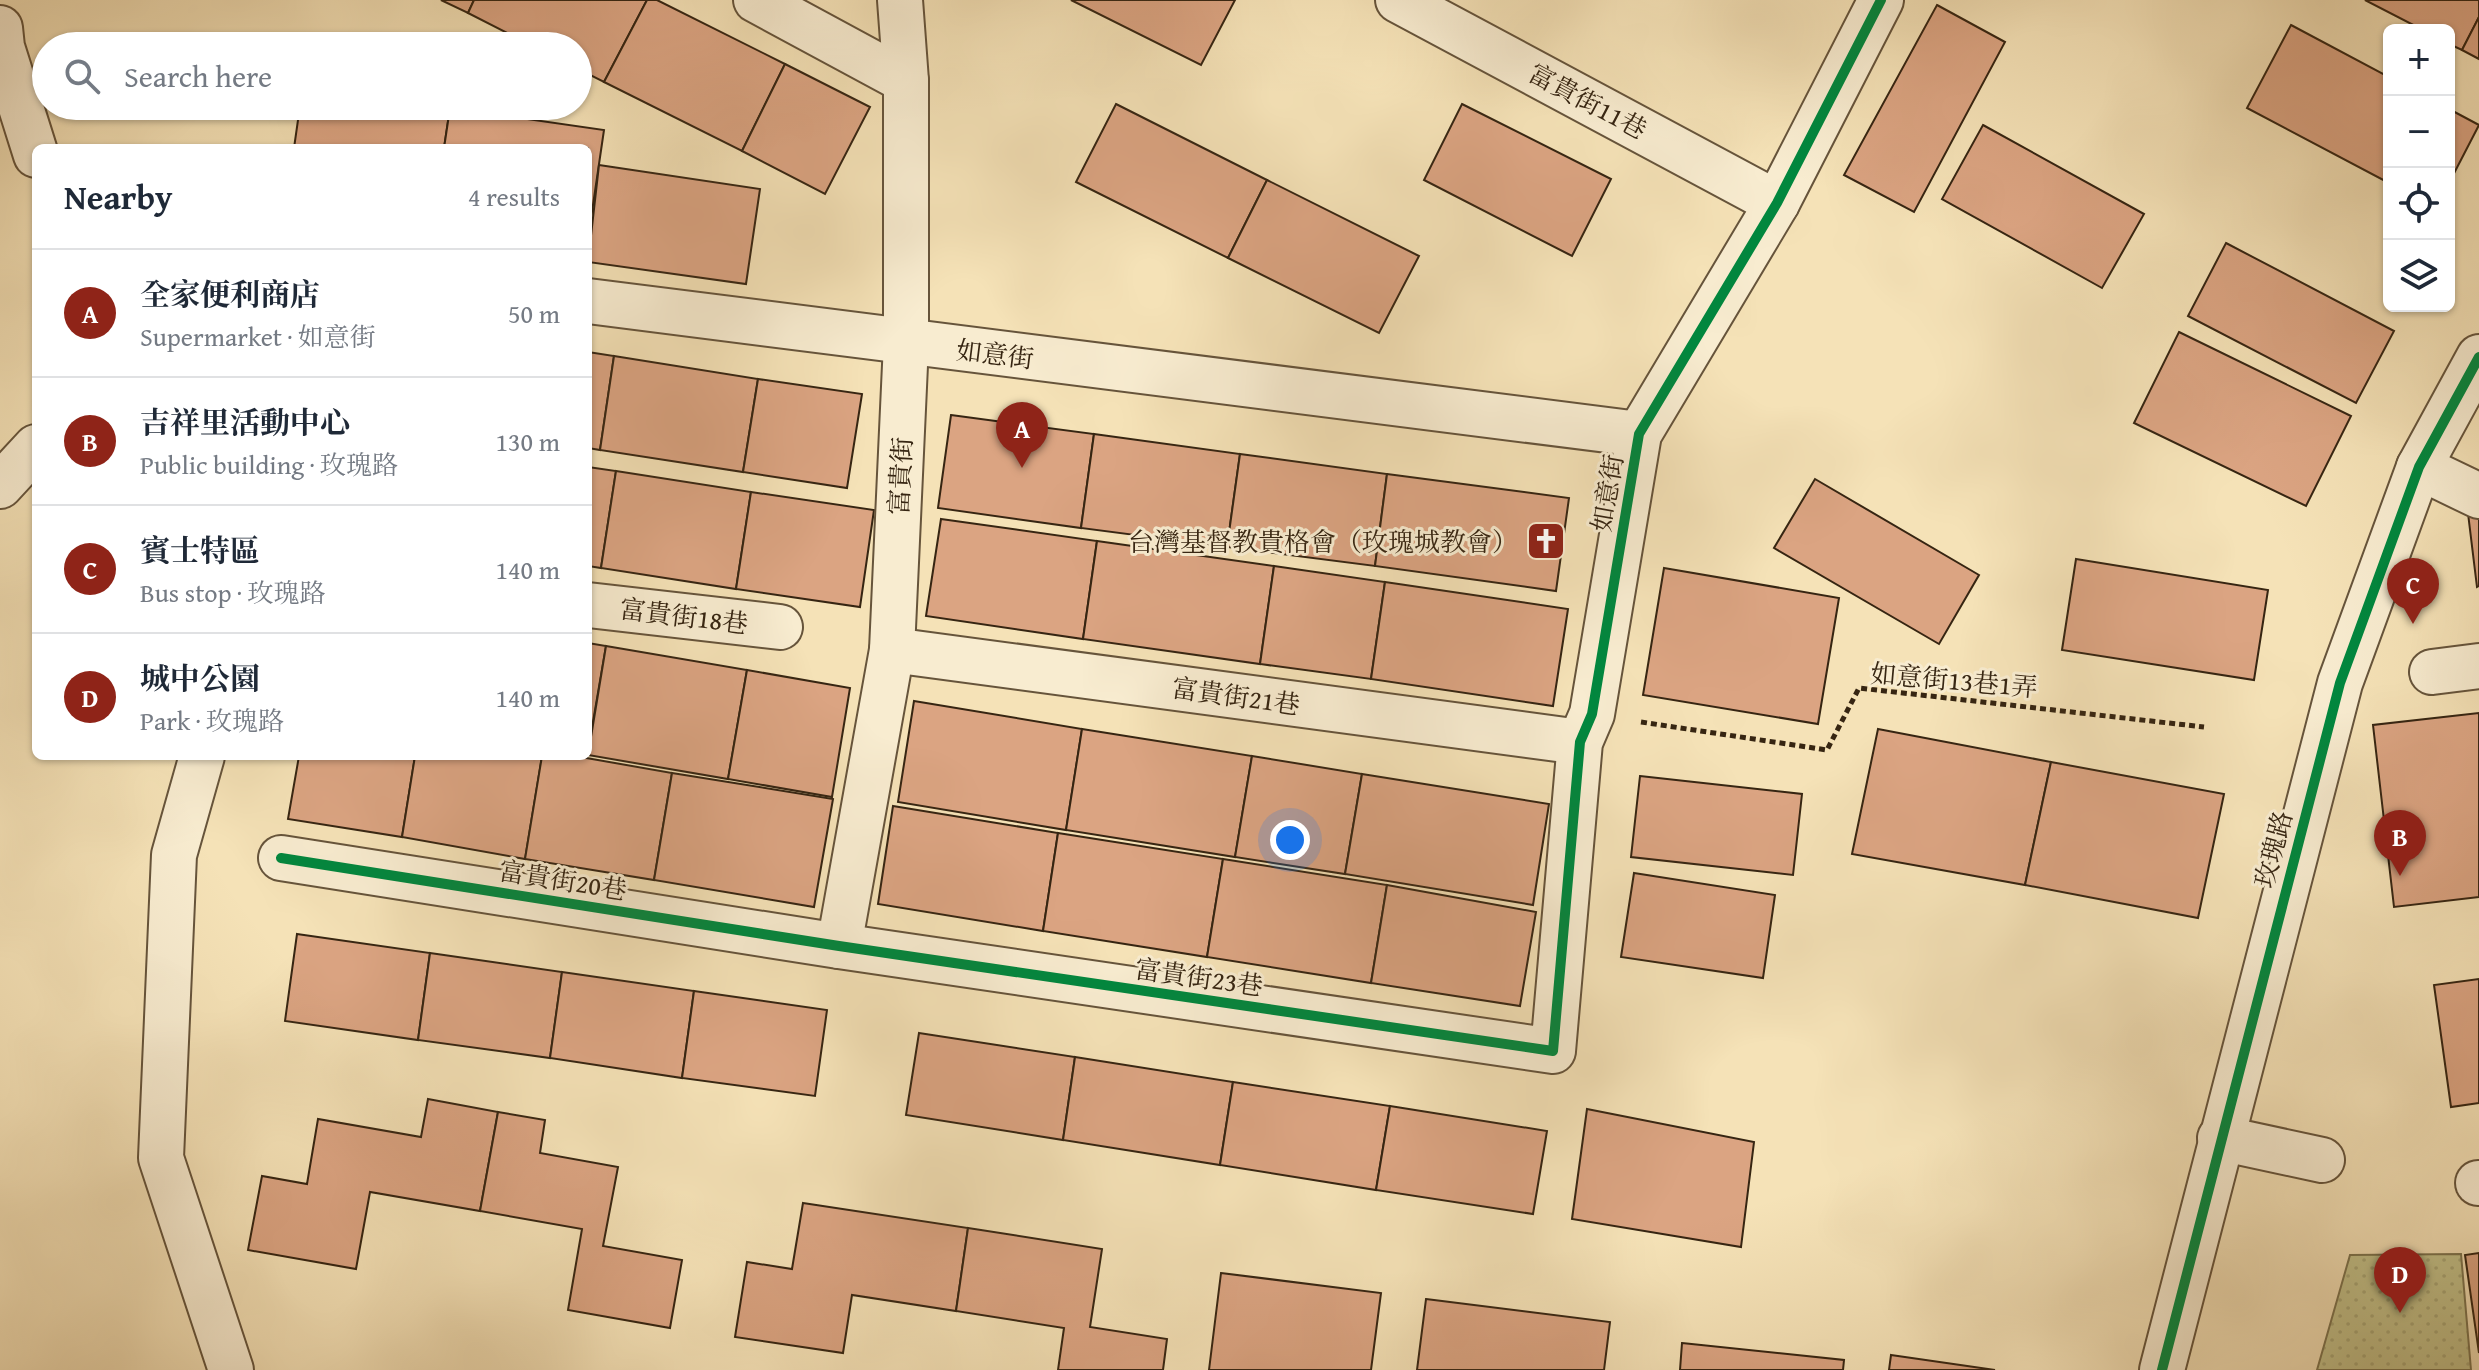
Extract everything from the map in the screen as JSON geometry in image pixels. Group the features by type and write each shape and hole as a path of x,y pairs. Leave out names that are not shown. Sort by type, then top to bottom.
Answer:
{"street":[{"path":"756,0 906,81"},
{"name":"富貴街","path":"839,946 892,650 906,343 906,81 900,0"},
{"name":"富貴街11巷","path":"1398,0 1777,203"},
{"name":"如意街","path":"1553,1051 1580,742 1592,714 1639,434 1777,203 1881,0"},
{"path":"0,28 2,47 33,144"},
{"name":"如意街","path":"592,302 1639,434"},
{"name":"玫瑰路","path":"2162,1370 2340,683 2419,467 2479,357"},
{"path":"0,486 32,451"},
{"path":"2419,467 2479,496"},
{"name":"富貴街18巷","path":"592,605 780,627"},
{"name":"富貴街21巷","path":"892,650 1580,742"},
{"path":"2432,672 2479,666"},
{"path":"201,760 174,855 161,1158 231,1370"},
{"name":"富貴街20巷","path":"281,858 839,946"},
{"name":"富貴街23巷","path":"839,946 1553,1051"},
{"path":"2220,1138 2322,1160"}],"shaded area":[{"path":"2461,1254 2471,1370 2317,1370 2350,1255"}],"building":[{"path":"441,0 474,0 468,13"},
{"path":"474,0 647,0 604,82 592,76 592,32 505,32 468,13"},
{"path":"647,0 657,0 785,64 742,151 604,82"},
{"path":"1071,0 1235,0 1201,65"},
{"path":"2365,0 2479,0 2479,17 2462,50 2455,47 2455,24 2411,24"},
{"path":"1937,5 2005,42 1914,212 1844,175"},
{"path":"2479,17 2479,59 2462,50"},
{"path":"2291,25 2383,74 2383,180 2247,108"},
{"path":"785,64 870,107 825,194 742,151"},
{"path":"1116,104 1267,180 1228,258 1076,182"},
{"path":"1462,104 1611,179 1572,256 1424,180"},
{"path":"2455,112 2479,125 2455,171"},
{"path":"298,120 448,120 445,144 295,144"},
{"path":"448,120 534,120 604,130 592,212 592,144 445,144"},
{"path":"1983,125 2144,214 2102,288 1942,199"},
{"path":"599,165 760,189 746,284 592,263 592,227"},
{"path":"1267,180 1419,256 1379,333 1228,258"},
{"path":"2226,243 2394,331 2356,403 2188,316"},
{"path":"2179,332 2351,416 2306,506 2134,423"},
{"path":"592,353 614,356 600,450 592,449"},
{"path":"614,356 758,379 743,472 600,450"},
{"path":"758,379 862,394 847,488 743,472"},
{"path":"951,415 1094,434 1081,528 938,508"},
{"path":"1094,434 1240,454 1227,547 1081,528"},
{"path":"1240,454 1387,474 1375,566 1227,547"},
{"path":"592,468 616,471 601,568 592,567"},
{"path":"616,471 751,492 736,589 601,568"},
{"path":"1387,474 1569,498 1556,591 1375,566"},
{"path":"1815,479 1979,575 1939,644 1774,548"},
{"path":"751,492 874,510 860,607 736,589"},
{"path":"2479,504 2479,586 2477,587 2467,505"},
{"path":"941,519 1097,541 1083,639 926,616"},
{"path":"1097,541 1274,566 1260,664 1083,639"},
{"path":"2076,559 2268,590 2254,680 2062,650"},
{"path":"1274,566 1385,582 1371,679 1260,664"},
{"path":"1664,568 1839,598 1818,724 1643,695"},
{"path":"1385,582 1568,609 1553,706 1371,679"},
{"path":"592,644 606,646 592,728"},
{"path":"606,646 747,670 728,779 592,756 592,731"},
{"path":"747,670 850,688 832,797 728,779"},
{"path":"914,701 1082,729 1066,830 898,802"},
{"path":"2479,713 2479,897 2394,907 2373,725"},
{"path":"1082,729 1252,756 1235,857 1066,830"},
{"path":"1878,729 2051,762 2025,885 1852,854"},
{"path":"1252,756 1362,774 1345,874 1235,857"},
{"path":"592,759 672,773 654,880 525,859 541,760"},
{"path":"298,760 414,760 402,837 288,819"},
{"path":"414,760 541,760 525,859 402,837"},
{"path":"2051,762 2224,794 2198,918 2025,885"},
{"path":"672,773 833,799 814,907 654,880"},
{"path":"1362,774 1549,804 1533,905 1345,874"},
{"path":"1640,776 1802,794 1793,875 1631,857"},
{"path":"893,806 1058,833 1043,931 878,904"},
{"path":"1058,833 1223,859 1207,957 1043,931"},
{"path":"1223,859 1387,885 1371,983 1207,957"},
{"path":"1634,873 1775,895 1763,978 1621,957"},
{"path":"1387,885 1536,912 1520,1006 1371,983"},
{"path":"297,934 430,953 418,1040 285,1021"},
{"path":"430,953 562,972 550,1058 418,1040"},
{"path":"562,972 694,991 682,1078 550,1058"},
{"path":"2479,979 2479,1103 2451,1107 2434,985"},
{"path":"694,991 827,1010 815,1096 682,1078"},
{"path":"919,1033 1075,1057 1063,1140 906,1115"},
{"path":"1075,1057 1233,1082 1220,1165 1063,1140"},
{"path":"1233,1082 1390,1106 1376,1190 1220,1165"},
{"path":"428,1099 498,1112 480,1211 370,1192 356,1269 248,1250 262,1176 307,1184 318,1119 421,1137"},
{"path":"1390,1106 1547,1131 1533,1214 1376,1190"},
{"path":"1587,1109 1754,1142 1741,1247 1572,1219"},
{"path":"498,1112 545,1120 540,1153 618,1167 603,1246 682,1260 670,1328 568,1310 582,1229 480,1211"},
{"path":"803,1203 968,1228 956,1311 852,1295 843,1353 735,1337 747,1262 792,1269"},
{"path":"968,1228 1102,1249 1090,1327 1167,1339 1163,1370 1058,1370 1064,1328 956,1311"},
{"path":"2479,1253 2479,1353 2465,1255"},
{"path":"1221,1273 1381,1293 1371,1370 1209,1370"},
{"path":"1426,1299 1610,1322 1604,1370 1417,1370"},
{"path":"1682,1343 1844,1360 1843,1370 1680,1370"},
{"path":"1891,1355 1995,1370 1889,1370"}],"cycle path":[{"path":"281,858 839,946 1553,1051 1580,742 1592,714 1639,434 1777,203 1881,0"},
{"path":"2162,1370 2340,683 2419,467 2479,357"}],"place":[{"name":"全家便利商店","path":"1022,468"},
{"name":"台灣基督教貴格會（玫瑰城教會）","path":"1546,541"},
{"name":"賓士特區","path":"2413,624"},
{"name":"吉祥里活動中心","path":"2400,876"},
{"name":"城中公園","path":"2400,1313"}]}
